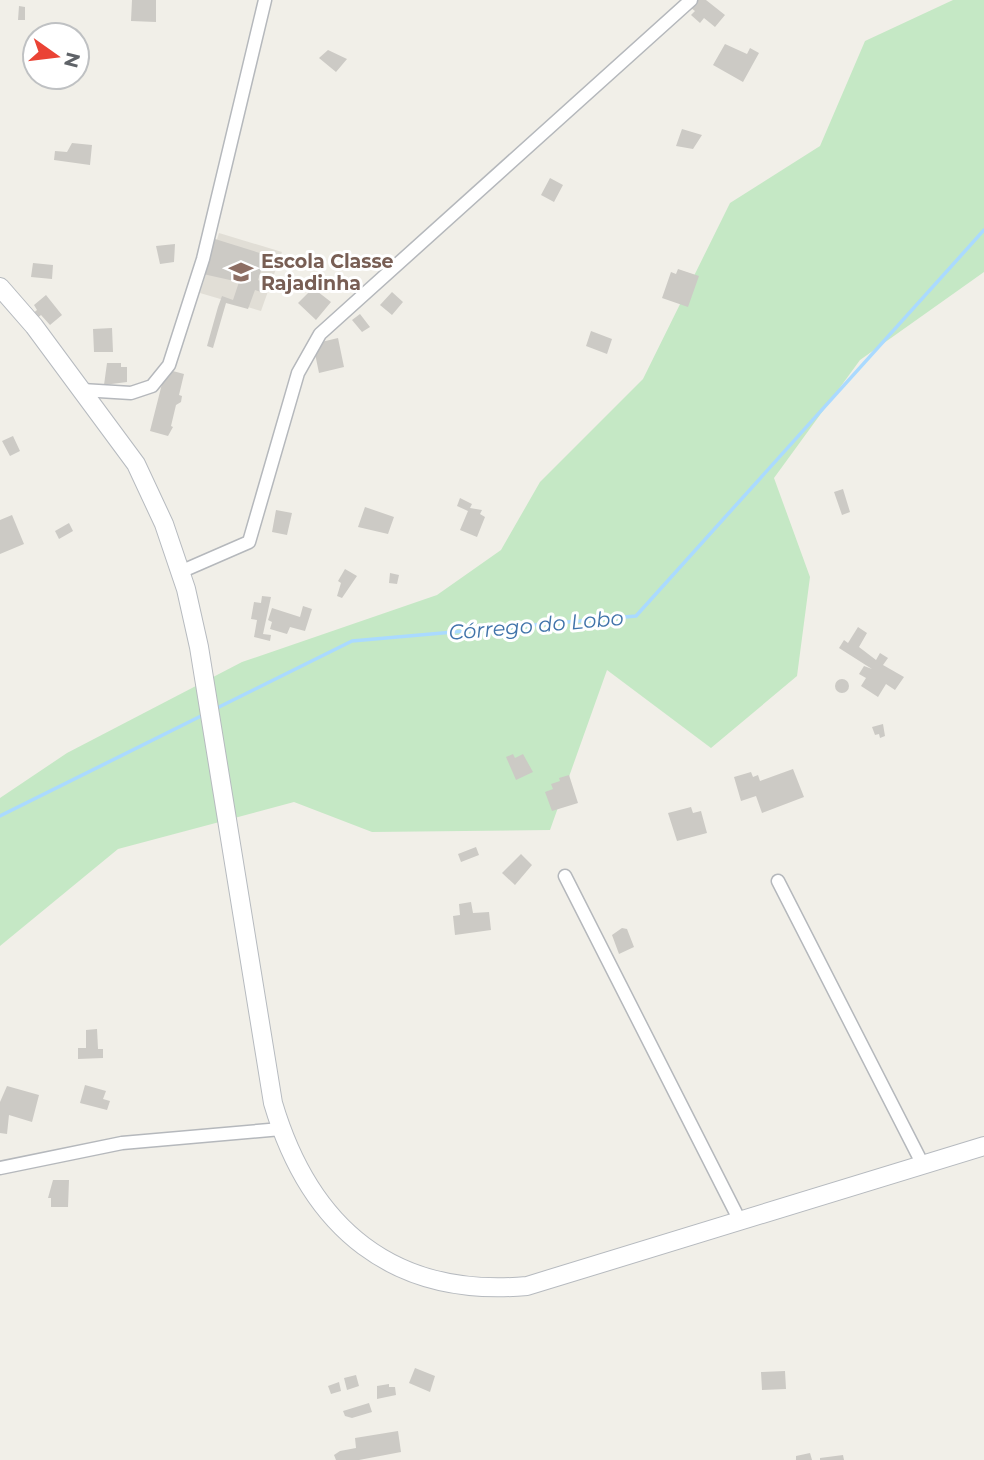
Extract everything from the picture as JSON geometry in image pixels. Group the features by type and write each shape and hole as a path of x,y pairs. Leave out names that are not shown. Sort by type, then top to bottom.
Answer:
{"street":[{"path":"82,390 131,393 152,386 169,365 209,232 265,0"},
{"path":"180,572 249,542 298,373 320,334 691,0"},
{"path":"0,287 82,390 136,464 163,524 180,572 199,647 213,748 274,1103 281,1129 304,1181 323,1209 372,1254 428,1279 495,1289 527,1286 984,1146"},
{"path":"565,876 740,1221"},
{"path":"778,881 923,1164"},
{"path":"0,1168 121,1143 281,1129"}],"shaded area":[{"name":"Escola Classe Rajadinha","path":"219,233 282,252 261,311 200,293"}],"green space":[{"path":"953,0 984,0 984,272 860,360 774,478 810,577 797,676 711,748 607,670 550,830 372,832 294,802 118,849 0,946 0,798 67,753 242,662 437,595 501,550 540,482 643,379 730,203 820,146 865,41"}],"building":[{"path":"132,0 156,0 156,22 131,21"},
{"path":"698,0 706,0 725,15 715,27 704,18 700,23 691,15 695,11 691,8"},
{"path":"19,6 25,7 25,20 18,20"},
{"path":"725,44 747,54 750,48 759,53 743,82 713,65"},
{"path":"328,50 347,59 336,72 319,58"},
{"path":"682,129 702,135 693,149 676,146"},
{"path":"72,143 92,145 90,165 54,160 55,151 67,152"},
{"path":"550,178 563,185 554,202 541,195"},
{"path":"215,239 266,255 258,280 267,284 264,293 255,290 248,309 226,303 213,348 207,346 222,296 233,300 239,282 203,274"},
{"path":"175,244 174,262 160,264 156,246"},
{"path":"33,263 53,265 52,279 31,277"},
{"path":"678,269 699,276 688,307 662,298 671,272 676,274"},
{"path":"313,288 331,302 316,320 298,303"},
{"path":"392,292 403,302 392,315 380,305"},
{"path":"46,295 62,315 50,325 41,315 36,319 32,314 37,310 34,305"},
{"path":"360,314 370,327 362,332 352,320"},
{"path":"112,328 113,352 94,352 93,329"},
{"path":"591,331 612,339 607,354 586,346"},
{"path":"338,338 344,367 319,373 313,344"},
{"path":"107,363 121,363 121,367 127,367 127,382 104,385"},
{"path":"169,370 184,374 179,395 182,396 181,402 176,405 171,426 173,427 168,436 150,431 165,372"},
{"path":"13,436 20,451 10,456 2,441"},
{"path":"843,489 850,512 842,515 834,492"},
{"path":"460,498 472,504 470,508 482,510 480,514 485,517 477,537 460,530 468,511 457,506"},
{"path":"365,507 394,517 388,534 358,527"},
{"path":"276,510 292,513 287,535 272,532"},
{"path":"12,515 24,544 0,554 0,520"},
{"path":"69,523 73,531 59,539 55,531"},
{"path":"345,569 357,576 342,598 337,596 341,583 338,581"},
{"path":"390,573 399,575 397,584 389,583"},
{"path":"262,596 271,597 263,634 271,635 270,641 254,637 257,620 251,619 254,602 261,603"},
{"path":"303,606 312,609 305,631 290,627 287,634 270,629 272,622 268,620 272,608 300,617"},
{"path":"858,627 867,633 859,647 876,660 880,653 888,658 883,665 904,677 895,690 886,684 878,697 861,686 866,678 859,674 864,666 872,669 839,648 844,640 848,643"},
{"path":"842,679 847,681 847,691 842,693 837,691 835,686 837,681"},
{"path":"883,724 885,736 880,738 879,734 875,735 872,727"},
{"path":"513,754 515,758 523,754 533,772 516,780 506,757"},
{"path":"793,769 804,797 762,813 756,796 741,801 734,777 751,772 753,777 758,775 760,781"},
{"path":"569,775 578,803 552,811 545,792 553,789 551,784 560,781 559,778"},
{"path":"691,807 693,813 701,811 707,833 677,841 668,813"},
{"path":"476,847 479,855 461,862 458,854"},
{"path":"521,854 532,865 515,885 502,873"},
{"path":"471,902 473,913 489,912 491,930 455,935 453,916 460,915 459,904"},
{"path":"622,928 627,929 634,947 619,954 612,935"},
{"path":"97,1029 98,1049 103,1049 103,1058 78,1059 78,1048 86,1048 86,1030"},
{"path":"85,1085 106,1091 103,1099 110,1101 107,1110 80,1103"},
{"path":"7,1086 39,1095 32,1122 9,1115 7,1134 0,1133 0,1102"},
{"path":"53,1180 69,1180 68,1207 51,1207 51,1198 48,1198"},
{"path":"415,1368 435,1376 430,1392 409,1383"},
{"path":"785,1371 786,1389 762,1390 761,1372"},
{"path":"356,1375 359,1386 347,1390 344,1378"},
{"path":"339,1382 341,1391 331,1394 328,1386"},
{"path":"389,1384 389,1387 395,1387 396,1395 377,1399 377,1386"},
{"path":"369,1403 372,1412 352,1418 345,1416 343,1411"},
{"path":"398,1431 401,1452 359,1460 336,1460 334,1455 340,1451 356,1448 355,1438"},
{"path":"810,1453 812,1460 796,1460 796,1456"},
{"path":"843,1455 844,1460 820,1460 820,1458"}],"waterway":[{"name":"Córrego do Lobo","path":"215,709 352,641 636,616 984,230"},
{"name":"Córrego do Lobo","path":"0,816 205,714"}],"place":[{"name":"Escola Classe Rajadinha","path":"241,272"}]}
